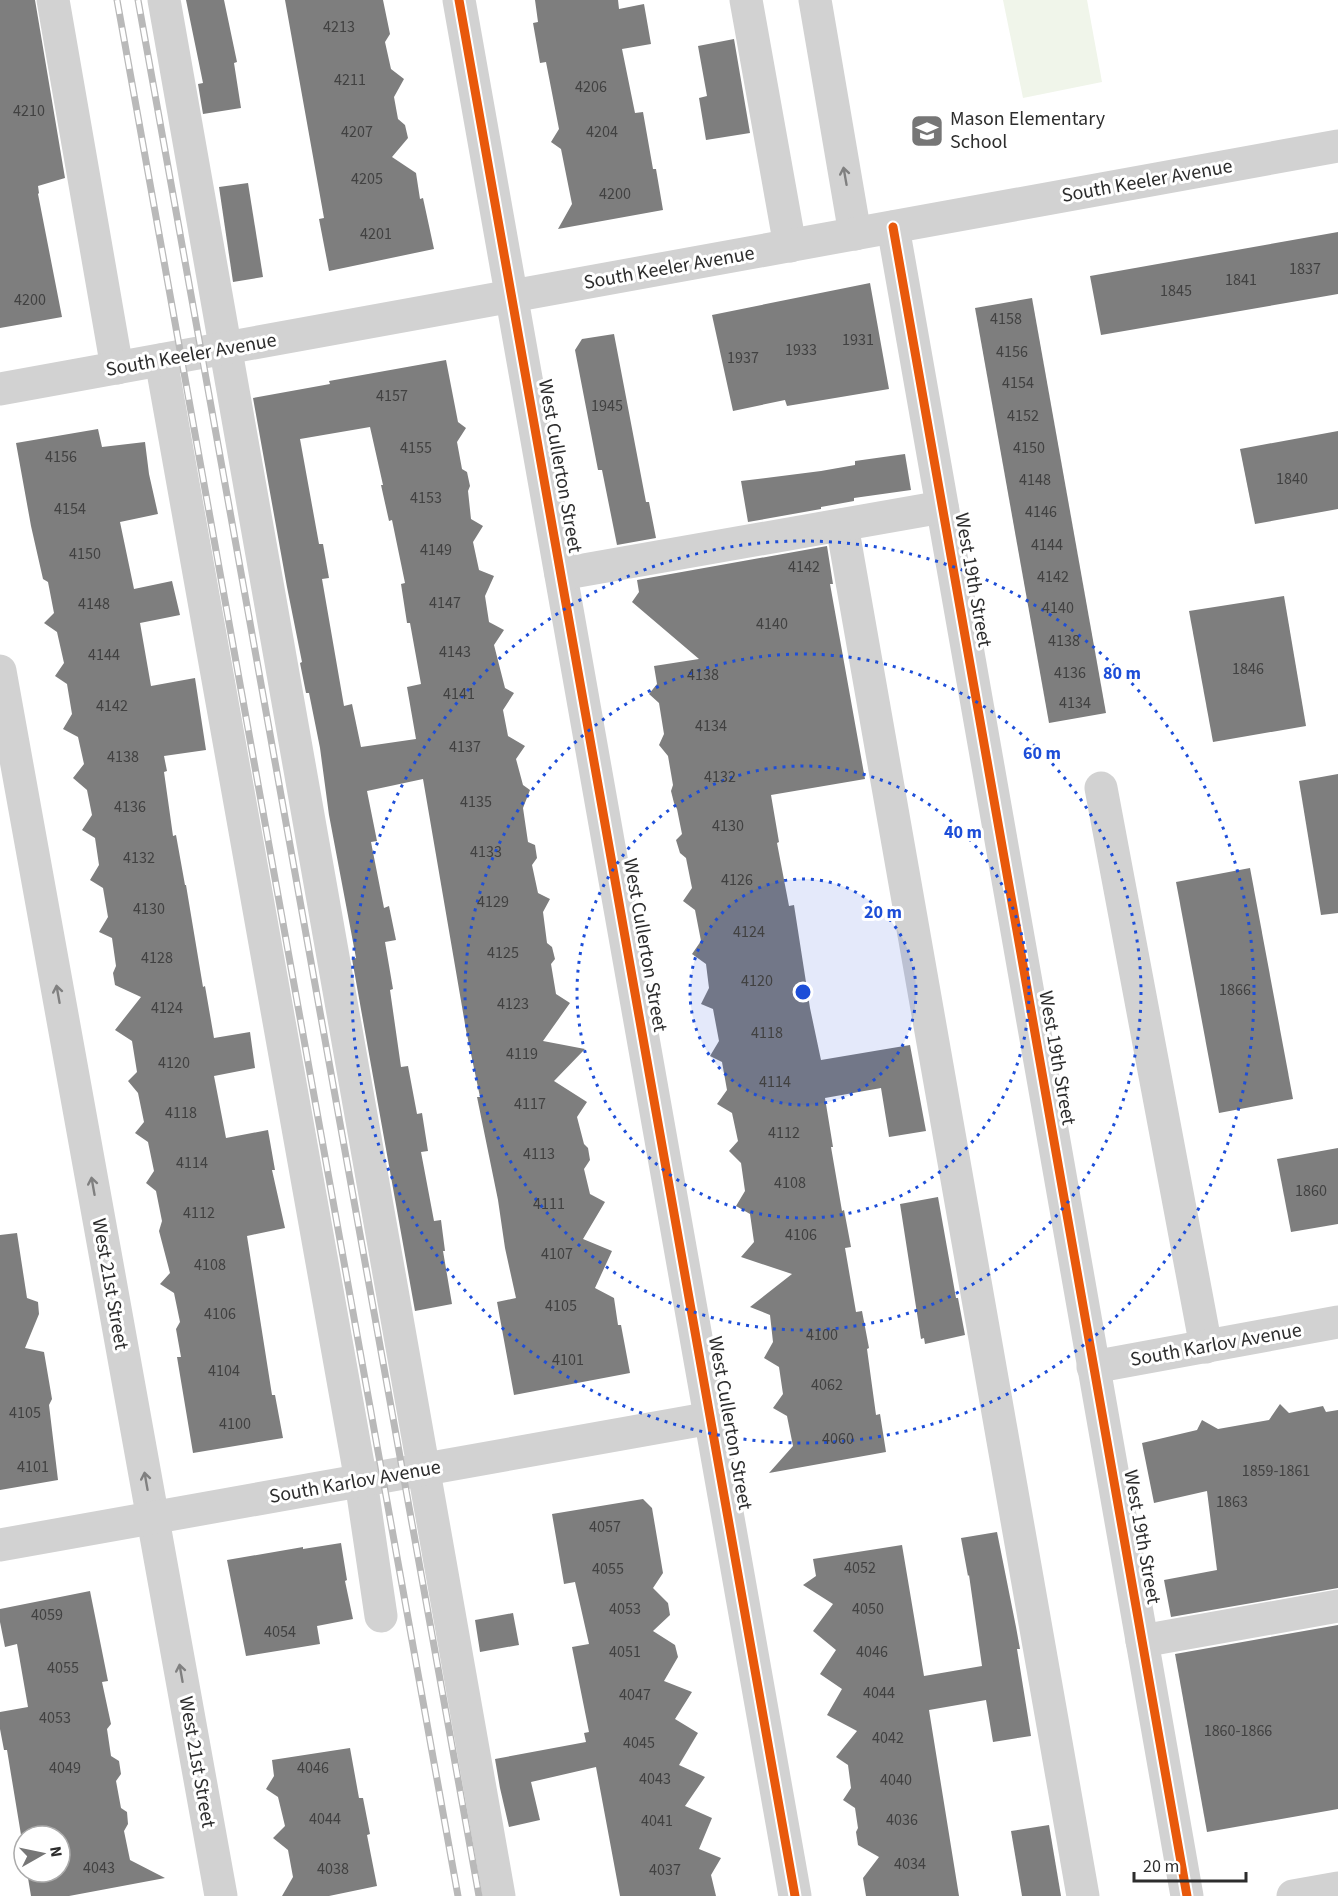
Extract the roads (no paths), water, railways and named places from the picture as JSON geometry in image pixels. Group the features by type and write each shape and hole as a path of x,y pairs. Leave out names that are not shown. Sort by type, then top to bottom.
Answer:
{"street":[{"path":"53,0 117,368"},
{"path":"164,0 500,1896"},
{"name":"West Cullerton Street","path":"459,0 795,1896"},
{"path":"746,0 790,246"},
{"path":"815,0 855,234"},
{"name":"South Keeler Avenue","path":"0,389 1338,146"},
{"name":"West 19th Street","path":"892,227 1187,1896"},
{"path":"161,360 361,1481 381,1616"},
{"path":"561,574 942,507"},
{"path":"842,525 1083,1896"},
{"name":"West 21st Street","path":"0,671 221,1896"},
{"path":"1101,788 1206,1347"},
{"name":"South Karlov Avenue","path":"1094,1367 1338,1322"},
{"name":"South Karlov Avenue","path":"0,1545 711,1418"},
{"path":"1142,1641 1338,1606"},
{"path":"1293,1896 1338,1888"}],"railway":[{"path":"117,0 458,1896"},
{"path":"138,0 479,1896"}],"place":[{"name":"Mason Elementary School","path":"927,131"}]}
